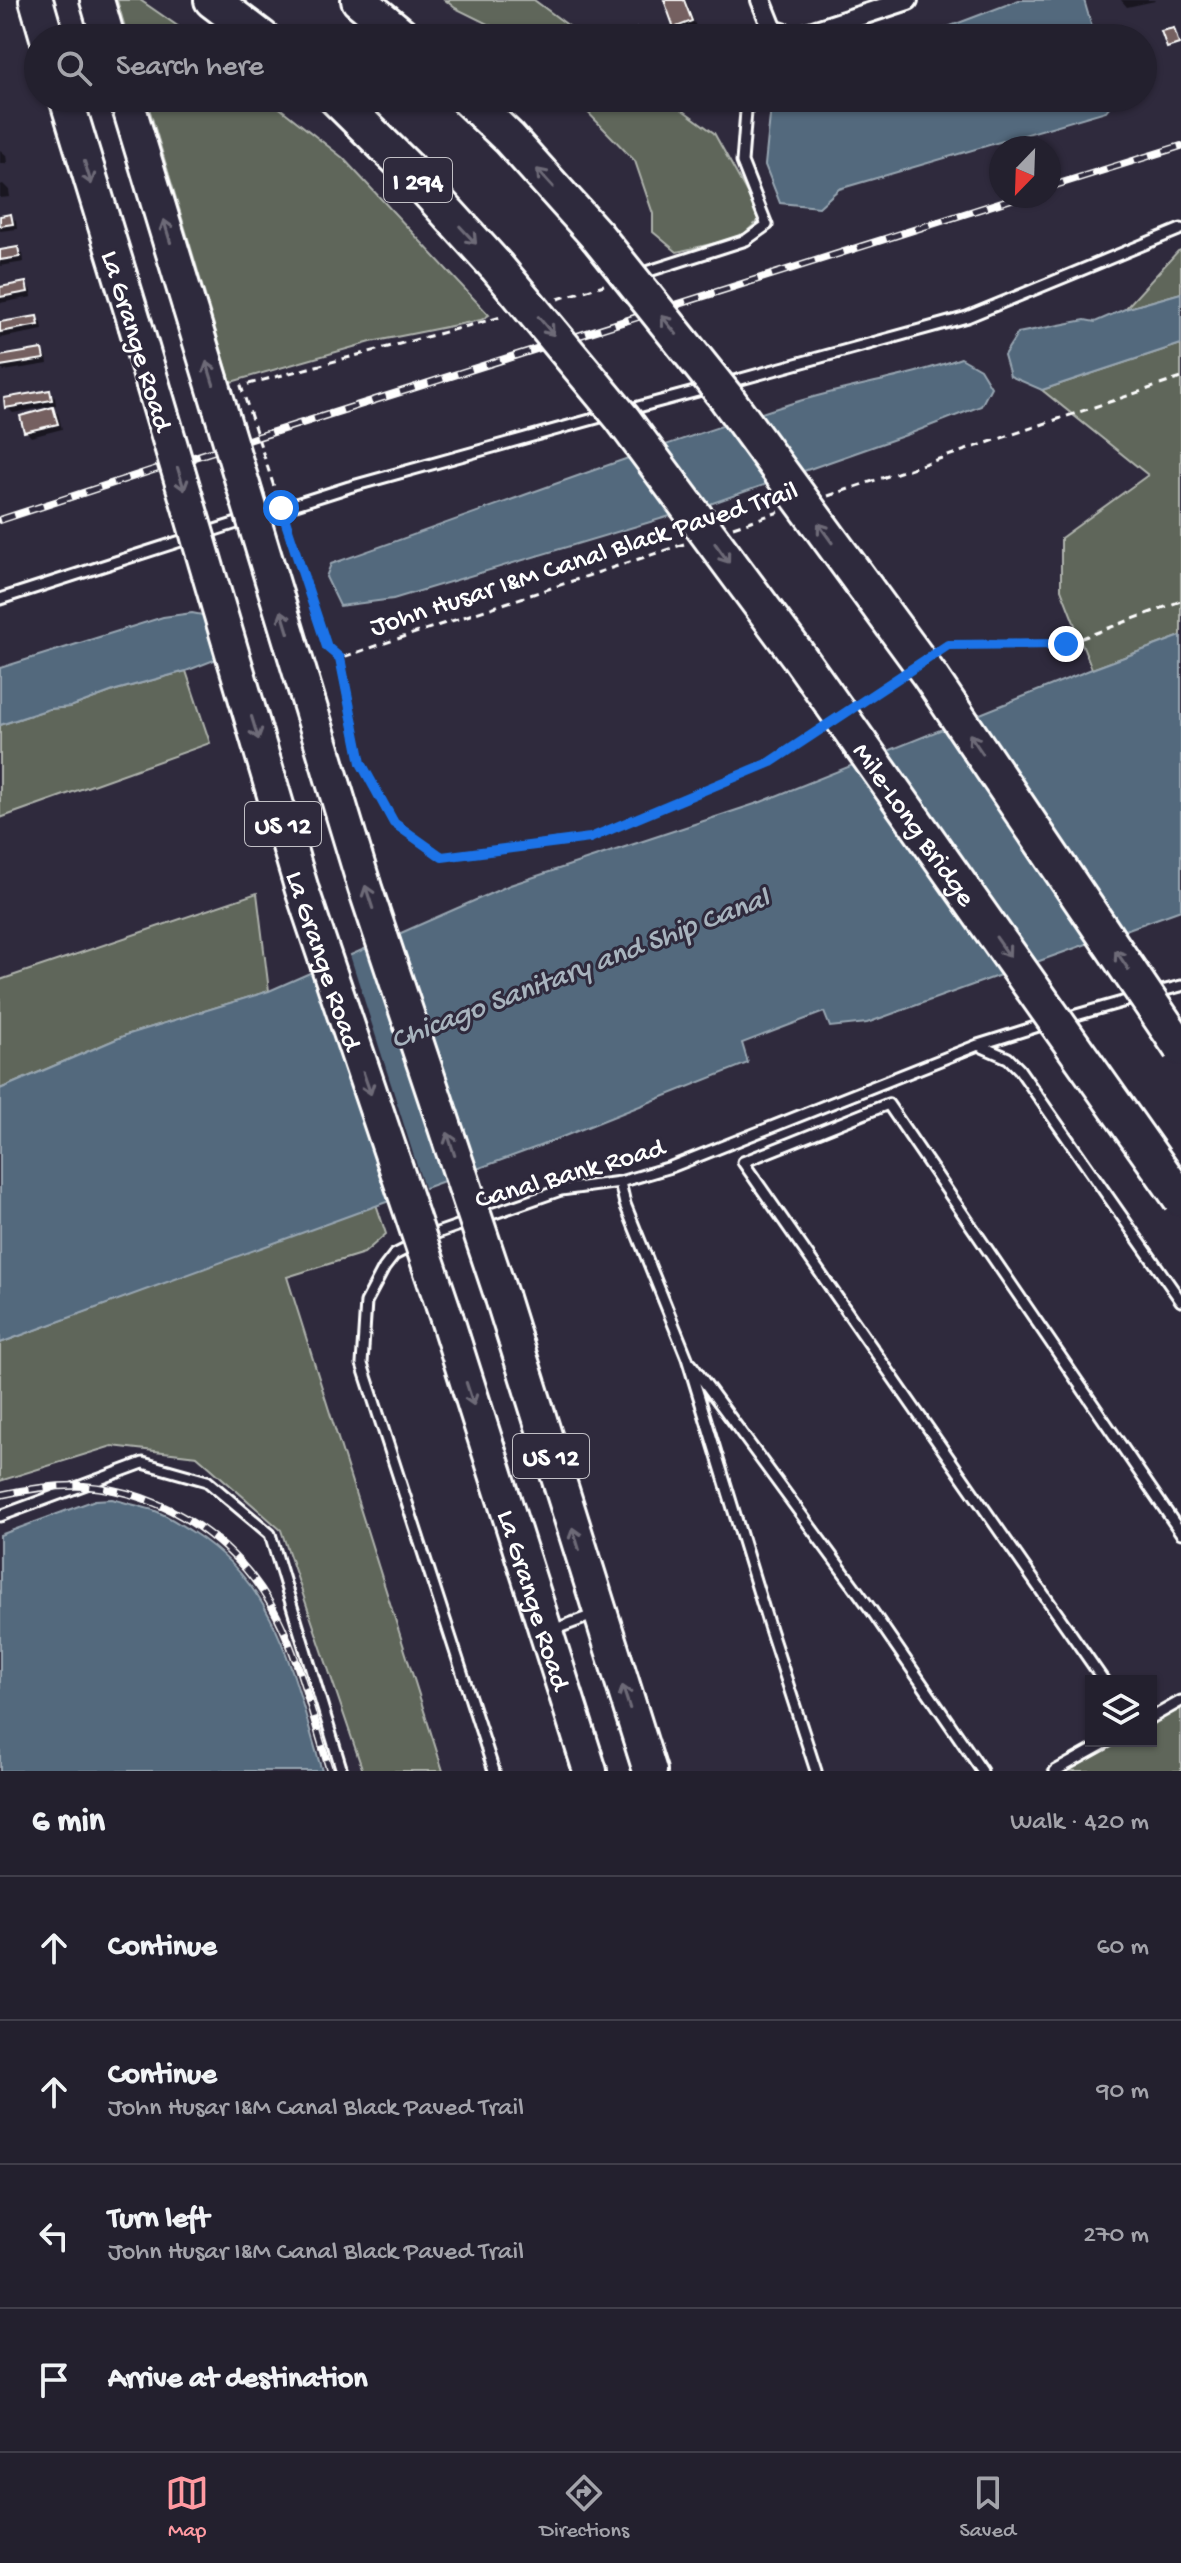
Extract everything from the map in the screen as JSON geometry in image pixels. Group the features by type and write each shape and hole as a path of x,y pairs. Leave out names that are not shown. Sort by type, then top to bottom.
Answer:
{"highway":[{"path":"36,0 43,24"},
{"path":"97,0 104,24"},
{"path":"359,0 388,24"},
{"path":"214,1 244,24"},
{"name":"La Grange Road","path":"70,112 302,890 447,1319 590,1771"},
{"name":"La Grange Road","path":"130,112 365,888 502,1298 650,1771"},
{"name":"Mile-Long Bridge","path":"350,112 407,168 496,266 622,418 797,654 1181,1199"},
{"path":"482,112 597,236 725,396 921,663 1181,1048"}],"street":[{"path":"761,0 768,24"},
{"path":"835,24 908,0"}],"lane":[{"path":"646,272 746,240 767,225 742,162 746,112"},
{"path":"0,599 349,487 967,317 1181,229"},
{"name":"Canal Bank Road","path":"494,1771 362,1364 366,1302 394,1255 437,1233 561,1190 620,1182 671,1167 978,1045 1181,986"},
{"path":"978,1045 1008,1058 1019,1069 1181,1301"},
{"path":"1100,1675 743,1162 888,1104 1181,1533"},
{"path":"620,1182 625,1204 687,1358 816,1771"},
{"path":"687,1358 872,1611 982,1771"},
{"path":"0,1516 143,1463 207,1481 270,1534 342,1771"},
{"path":"546,1632 599,1613"},
{"path":"1157,1715 1181,1701"},
{"path":"1055,1771 1098,1747"}],"path":[{"path":"557,300 646,272"},
{"path":"340,658 327,647 241,386 513,314"},
{"name":"John Husar I&M Canal Black Paved Trail","path":"818,499 1181,378"},
{"name":"John Husar I&M Canal Black Paved Trail","path":"729,529 788,509"},
{"name":"John Husar I&M Canal Black Paved Trail","path":"684,544 340,658 361,763 394,823 442,857 590,838 771,762 821,729"},
{"path":"935,654 948,645 1066,644 1181,601"},
{"path":"859,704 910,670"}],"green space":[{"path":"117,0 140,0 175,24 124,24"},
{"path":"445,0 534,0 566,24 488,24"},
{"path":"150,112 285,112 343,158 489,315 481,320 371,342 231,382"},
{"path":"588,112 685,112 714,133 761,218 741,237 677,252 653,232 653,214 635,161"},
{"path":"1181,250 1181,293 1125,309 1178,251"},
{"path":"1181,344 1181,636 1092,669 1061,589 1061,538 1148,475 1042,390"},
{"path":"186,671 210,743 0,818 0,725"},
{"path":"257,893 269,991 126,1035 0,1089 0,980"},
{"path":"376,1204 386,1234 364,1253 287,1277 443,1771 363,1771 281,1530 197,1456 112,1446 0,1481 0,1343"},
{"path":"1181,1706 1181,1771 1047,1771 1103,1747 1157,1747 1157,1722"}],"water":[{"path":"1019,0 1084,0 1091,24 956,24"},
{"path":"770,112 1103,112 1020,136 989,136 989,145 839,189 819,207 780,203 765,165"},
{"path":"1181,293 1181,344 1042,390 1010,376 1004,355 1018,333 1085,320 1095,322 1125,309"},
{"path":"961,358 980,369 991,387 981,406 707,505 393,599 340,606 326,577 331,564 679,440 796,402"},
{"path":"192,613 233,621 222,657 70,707 49,709 0,725 0,668 163,617"},
{"name":"Chicago Sanitary and Ship Canal","path":"1181,636 1181,910 867,1023 830,1027 824,1012 742,1043 748,1063 537,1147 0,1343 0,1089 126,1035 269,991 510,885 761,802"},
{"path":"112,1499 153,1510 173,1520 221,1554 245,1579 264,1607 292,1669 322,1771 0,1771 0,1535 95,1500"}],"pier":[{"path":"349,952 425,1191 393,1203 318,965"}],"building":[{"path":"664,0 684,0 692,21 673,24"},
{"path":"1174,28 1179,44 1167,48 1161,31"},
{"path":"11,214 13,224 0,226 0,216"},
{"path":"18,247 20,257 0,260 0,250"},
{"path":"26,282 28,292 0,297 0,287"},
{"path":"37,316 39,325 0,332 0,322"},
{"path":"42,349 44,359 0,366 0,356"},
{"path":"50,390 52,400 5,408 4,398"},
{"path":"53,407 58,424 24,432 20,416"}],"railway":[{"path":"1061,183 1181,146"},
{"path":"0,520 989,206"},
{"path":"0,1495 63,1486 114,1490 171,1511 221,1544 243,1566 277,1616 300,1672 330,1771"}],"route":[{"path":"281,508 327,647 340,658 361,763 394,823 442,857 590,838 771,762 948,645 1066,644"}]}
